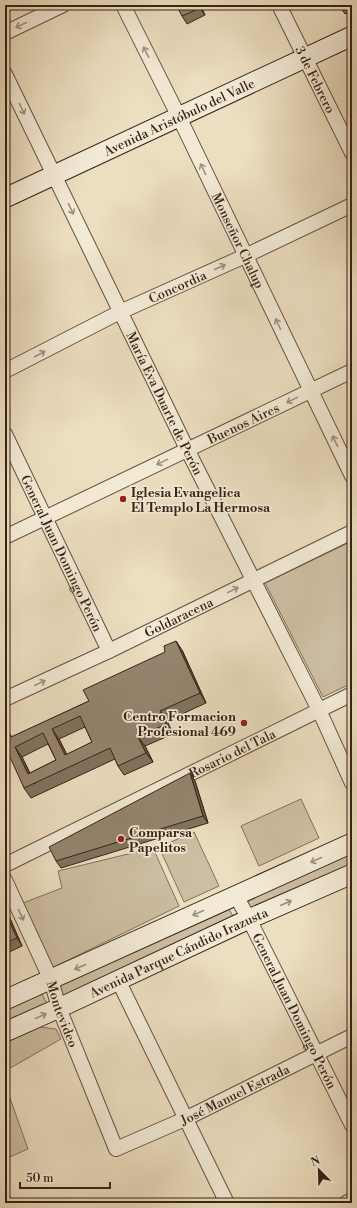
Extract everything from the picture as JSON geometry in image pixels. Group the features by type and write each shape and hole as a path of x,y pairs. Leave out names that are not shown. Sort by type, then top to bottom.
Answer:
{"main road":[{"name":"Avenida Aristóbulo del Valle","path":"5,198 352,36"},
{"name":"Avenida Parque Cándido Irazusta","path":"5,1000 352,844"},
{"name":"Avenida Parque Cándido Irazusta","path":"5,1032 249,919 352,874"}],"street":[{"path":"5,33 63,5"},
{"name":"Monseñor Chalup","path":"123,5 179,117 352,476"},
{"name":"3 de Febrero","path":"279,5 352,153"},
{"name":"María Eva Duarte de Perón","path":"5,74 187,450 320,710 352,783"},
{"name":"Concordia","path":"5,371 120,312 245,256 352,205"},
{"name":"Buenos Aires","path":"5,537 352,371"},
{"name":"General Juan Domingo Perón","path":"5,434 109,651"},
{"name":"Goldaracena","path":"5,699 109,651 352,532"},
{"name":"Rosario del Tala","path":"5,866 352,694"},
{"name":"Montevideo","path":"5,880 51,980 59,1008 116,1149"},
{"name":"General Juan Domingo Perón","path":"236,896 249,919 352,1125"},
{"path":"118,980 185,1120 227,1203"},
{"name":"José Manuel Estrada","path":"116,1149 185,1120 352,1036"},
{"path":"346,1203 352,1200"}],"shaded area":[{"path":"352,541 352,683 323,697 265,583"},
{"path":"301,799 319,838 259,866 241,826"},
{"path":"194,832 219,886 184,902 159,847"},
{"path":"153,848 179,906 52,968 23,903 62,888 58,871"},
{"path":"352,852 352,870 252,913 246,898"},
{"path":"227,906 236,921 65,1000 59,984"},
{"path":"41,992 49,1008 5,1029 5,1009"},
{"path":"40,1027 56,1029 61,1039 5,1071 5,1043"},
{"path":"5,1084 28,1149 5,1159"}],"building":[{"path":"176,5 198,5 200,8 182,16"},
{"path":"176,641 200,693 160,711 166,724 138,737 146,753 118,766 110,748 24,788 5,746 5,731 7,730 11,737 89,701 83,690 165,652 164,646","holes":["80,716 92,742 65,755 52,729","43,733 56,760 28,774 15,747"]},
{"name":"Comparsa Papelitos","path":"190,773 203,816 56,861 49,847"},
{"path":"5,912 17,938 5,943"}],"place":[{"name":"Iglesia Evangelica El Templo La Hermosa","path":"123,499"},
{"name":"Centro Formacion Profesional 469","path":"244,723"},
{"name":"Comparsa Papelitos","path":"121,839"}]}
